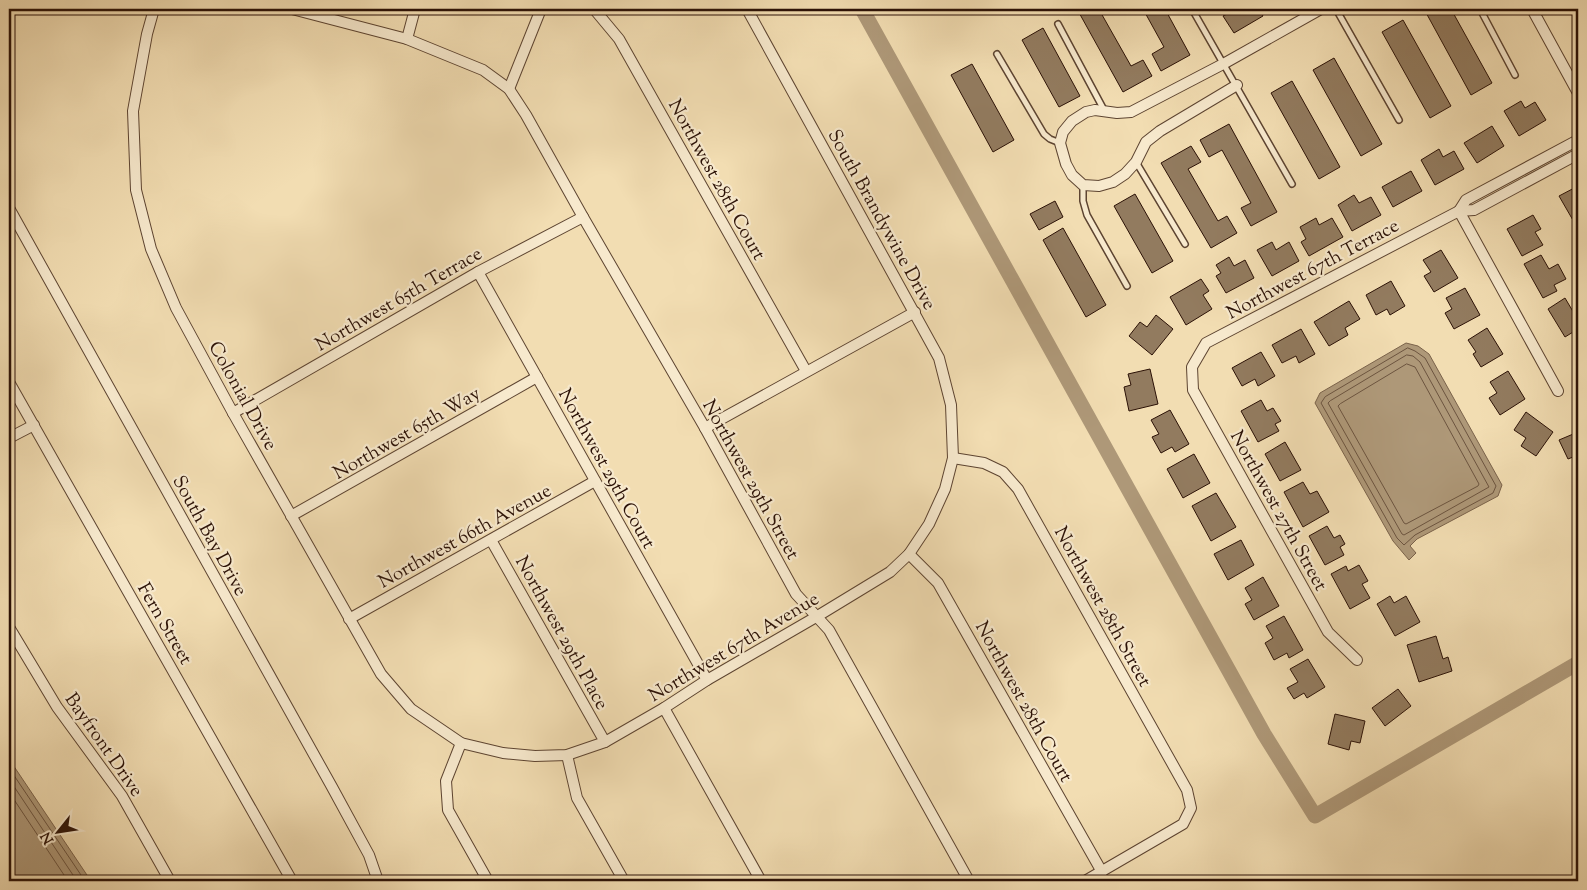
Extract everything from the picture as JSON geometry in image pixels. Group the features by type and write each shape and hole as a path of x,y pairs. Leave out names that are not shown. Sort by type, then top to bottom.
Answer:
{"street":[{"name":"Colonial Drive","path":"154,9 147,34 133,110 136,190 151,249 176,308 233,413 381,674 412,709 461,743"},
{"path":"292,9 407,39 483,70 509,89 541,9"},
{"path":"407,39 415,9"},
{"name":"Northwest 28th Court","path":"594,9 619,39 806,371"},
{"name":"South Brandywine Drive","path":"747,9 939,358 951,406 953,458"},
{"path":"1237,85 1160,130 1146,142 1136,162 1125,174 1112,182 1099,186 1083,185 1072,175 1066,164 1060,142 1063,132 1072,121 1086,112 1095,110 1116,113 1131,112 1225,63 1321,9"},
{"path":"1532,9 1578,93"},
{"name":"Northwest 29th Street","path":"509,89 526,115 705,428 796,594 828,630 969,881"},
{"name":"Northwest 67th Terrace","path":"1459,211 1466,200 1578,140"},
{"name":"Northwest 67th Terrace","path":"1192,367 1206,343 1459,211 1474,210 1578,154"},
{"name":"South Bay Drive","path":"9,208 332,787 369,855 378,881"},
{"path":"1459,211 1558,390"},
{"name":"Northwest 65th Terrace","path":"233,413 478,272 583,217"},
{"name":"Northwest 29th Court","path":"478,272 707,680"},
{"path":"705,428 915,312"},
{"name":"Northwest 27th Street","path":"1192,367 1192,390 1328,632 1357,660"},
{"name":"Northwest 65th Way","path":"291,516 537,377"},
{"name":"Fern Street","path":"9,382 292,881"},
{"path":"9,438 34,425"},
{"name":"Northwest 67th Avenue","path":"461,743 503,753 535,756 567,755 605,742 664,708 707,680 890,572 909,554 928,524 945,489 953,458"},
{"name":"Northwest 28th Street","path":"953,458 984,462 1003,472 1018,489 1187,790 1191,808 1183,824 1102,872"},
{"name":"Northwest 66th Avenue","path":"349,619 595,481"},
{"name":"Northwest 29th Place","path":"491,540 605,742"},
{"name":"Northwest 28th Court","path":"909,554 938,583 1102,872"},
{"name":"Bayfront Drive","path":"9,628 57,707 122,796 170,881"},
{"path":"664,708 761,881"},
{"path":"461,743 446,781 448,810 488,881"},
{"path":"567,755 577,798 624,881"},
{"path":"1085,881 1102,872"}],"lane":[{"path":"1192,9 1225,63 1292,184"},
{"path":"1336,9 1399,120"},
{"path":"1480,9 1515,75"},
{"path":"1058,24 1105,111"},
{"path":"996,54 1044,134 1050,139 1060,142"},
{"path":"1136,162 1185,244"},
{"path":"1083,185 1083,200 1088,215 1127,286"}],"water":[{"path":"1406,343 1418,346 1429,354 1502,485 1498,496 1417,539 1410,546 1416,553 1409,560 1393,541 1315,403 1320,393"},
{"path":"9,759 91,881 9,881"}],"building":[{"path":"1077,9 1109,9 1101,13 1131,66 1143,60 1152,76 1123,92"},
{"path":"1143,9 1165,9 1190,55 1161,71 1152,54 1164,47"},
{"path":"1224,9 1259,9 1263,16 1234,33 1223,16 1227,14"},
{"path":"1424,9 1451,9 1492,83 1471,95"},
{"path":"1403,20 1451,106 1430,118 1382,32"},
{"path":"1043,28 1080,96 1059,107 1022,40"},
{"path":"1334,58 1382,144 1361,156 1313,70"},
{"path":"972,64 1014,140 993,152 951,75"},
{"path":"1292,81 1340,167 1319,179 1271,93"},
{"path":"1521,101 1525,108 1535,102 1546,120 1519,136 1504,111"},
{"path":"1229,124 1277,212 1251,226 1241,208 1251,203 1222,150 1209,157 1200,140"},
{"path":"1492,126 1504,146 1477,163 1464,143"},
{"path":"1191,146 1201,162 1188,169 1218,221 1227,216 1237,233 1211,248 1161,163"},
{"path":"1439,149 1443,157 1454,151 1464,169 1435,185 1421,160"},
{"path":"1411,171 1422,191 1393,207 1382,187"},
{"path":"1578,186 1578,220 1574,222 1559,196"},
{"path":"1135,194 1173,261 1152,273 1114,206"},
{"path":"1354,195 1359,203 1371,197 1381,215 1352,231 1338,205"},
{"path":"1055,201 1063,217 1039,230 1030,214"},
{"path":"1533,215 1541,229 1535,232 1543,245 1522,256 1507,229"},
{"path":"1316,218 1319,225 1332,218 1343,237 1309,256 1301,242 1306,239 1300,227"},
{"path":"1063,228 1106,305 1086,317 1043,240"},
{"path":"1272,242 1276,250 1289,242 1299,261 1272,276 1257,250"},
{"path":"1441,250 1458,278 1434,292 1424,276 1431,272 1423,260"},
{"path":"1541,255 1549,269 1558,264 1566,279 1554,285 1557,291 1543,298 1524,264"},
{"path":"1229,257 1234,266 1245,260 1254,278 1226,293 1216,276 1221,273 1216,265"},
{"path":"1201,279 1209,291 1203,295 1212,309 1186,325 1170,297"},
{"path":"1391,281 1405,306 1390,315 1387,309 1376,315 1366,295"},
{"path":"1465,288 1480,315 1454,329 1445,313 1452,309 1446,298"},
{"path":"1565,298 1578,320 1578,329 1565,337 1548,309"},
{"path":"1349,301 1360,319 1345,328 1348,335 1329,346 1314,322"},
{"path":"1156,315 1173,329 1152,355 1129,336 1140,322 1147,327"},
{"path":"1487,328 1503,354 1481,367 1473,354 1476,352 1468,340"},
{"path":"1301,329 1315,354 1299,363 1296,356 1282,363 1272,345"},
{"path":"1261,352 1275,376 1258,386 1255,379 1242,386 1232,368"},
{"path":"1150,369 1158,404 1129,411 1124,387 1131,385 1128,374"},
{"path":"1508,371 1525,399 1500,415 1489,398 1497,393 1490,382"},
{"path":"1261,400 1267,411 1273,408 1281,421 1275,424 1279,431 1258,442 1241,411"},
{"path":"1170,410 1189,444 1175,452 1172,447 1161,453 1152,437 1159,434 1151,420"},
{"path":"1526,412 1553,432 1536,456 1521,446 1526,438 1514,430"},
{"path":"1578,432 1578,455 1568,459 1559,440"},
{"path":"1285,442 1301,470 1280,481 1265,454"},
{"path":"1194,454 1210,483 1183,498 1167,469"},
{"path":"1303,482 1310,494 1317,491 1329,512 1303,527 1284,492"},
{"path":"1216,493 1236,527 1211,541 1192,506"},
{"path":"1327,526 1334,538 1340,535 1345,544 1340,547 1344,555 1325,565 1309,536"},
{"path":"1241,540 1254,565 1228,580 1214,554"},
{"path":"1359,565 1368,581 1362,584 1370,598 1350,609 1331,574 1346,566 1348,571"},
{"path":"1263,577 1279,606 1254,620 1245,604 1252,600 1245,588"},
{"path":"1390,596 1394,603 1406,596 1420,622 1395,636 1377,604"},
{"path":"1284,616 1303,650 1289,658 1287,653 1274,660 1265,643 1273,638 1266,626"},
{"path":"1436,636 1443,659 1448,657 1452,671 1419,682 1407,645"},
{"path":"1308,659 1325,687 1307,698 1304,693 1294,699 1287,688 1298,682 1290,669"},
{"path":"1398,689 1411,706 1385,726 1372,708"},
{"path":"1335,714 1365,721 1360,743 1351,741 1349,750 1328,744"}],"waterway":[{"path":"862,9 1264,734 1315,816 1578,663"}]}
